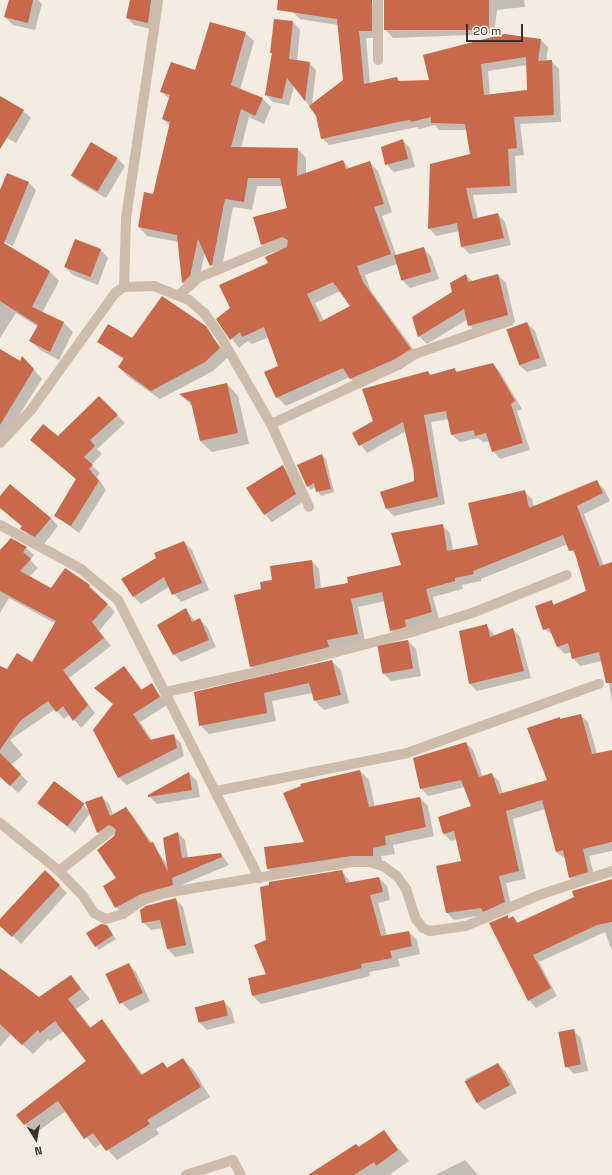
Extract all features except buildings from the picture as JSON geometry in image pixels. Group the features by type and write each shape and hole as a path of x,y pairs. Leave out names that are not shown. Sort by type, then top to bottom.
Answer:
{"street":[{"path":"124,287 126,218 158,0"},
{"path":"378,0 378,60"},
{"path":"180,295 198,278 282,243"},
{"path":"0,443 31,410 115,293 124,287 147,285 180,295 204,313 218,332 271,424 309,507"},
{"path":"271,424 398,365 415,354 509,321"},
{"path":"0,525 81,569 118,600 217,791 260,878"},
{"path":"166,692 279,667 412,632 472,613 567,575"},
{"path":"217,791 407,753 599,684"},
{"path":"0,823 59,871 83,896 94,913 106,919 114,918 143,900 165,893 352,862 369,862 383,866 396,876 406,889 416,919 423,928 430,931 466,926 539,895 612,871"},
{"path":"59,871 110,831"},
{"path":"186,1175 233,1160 241,1175"}]}
